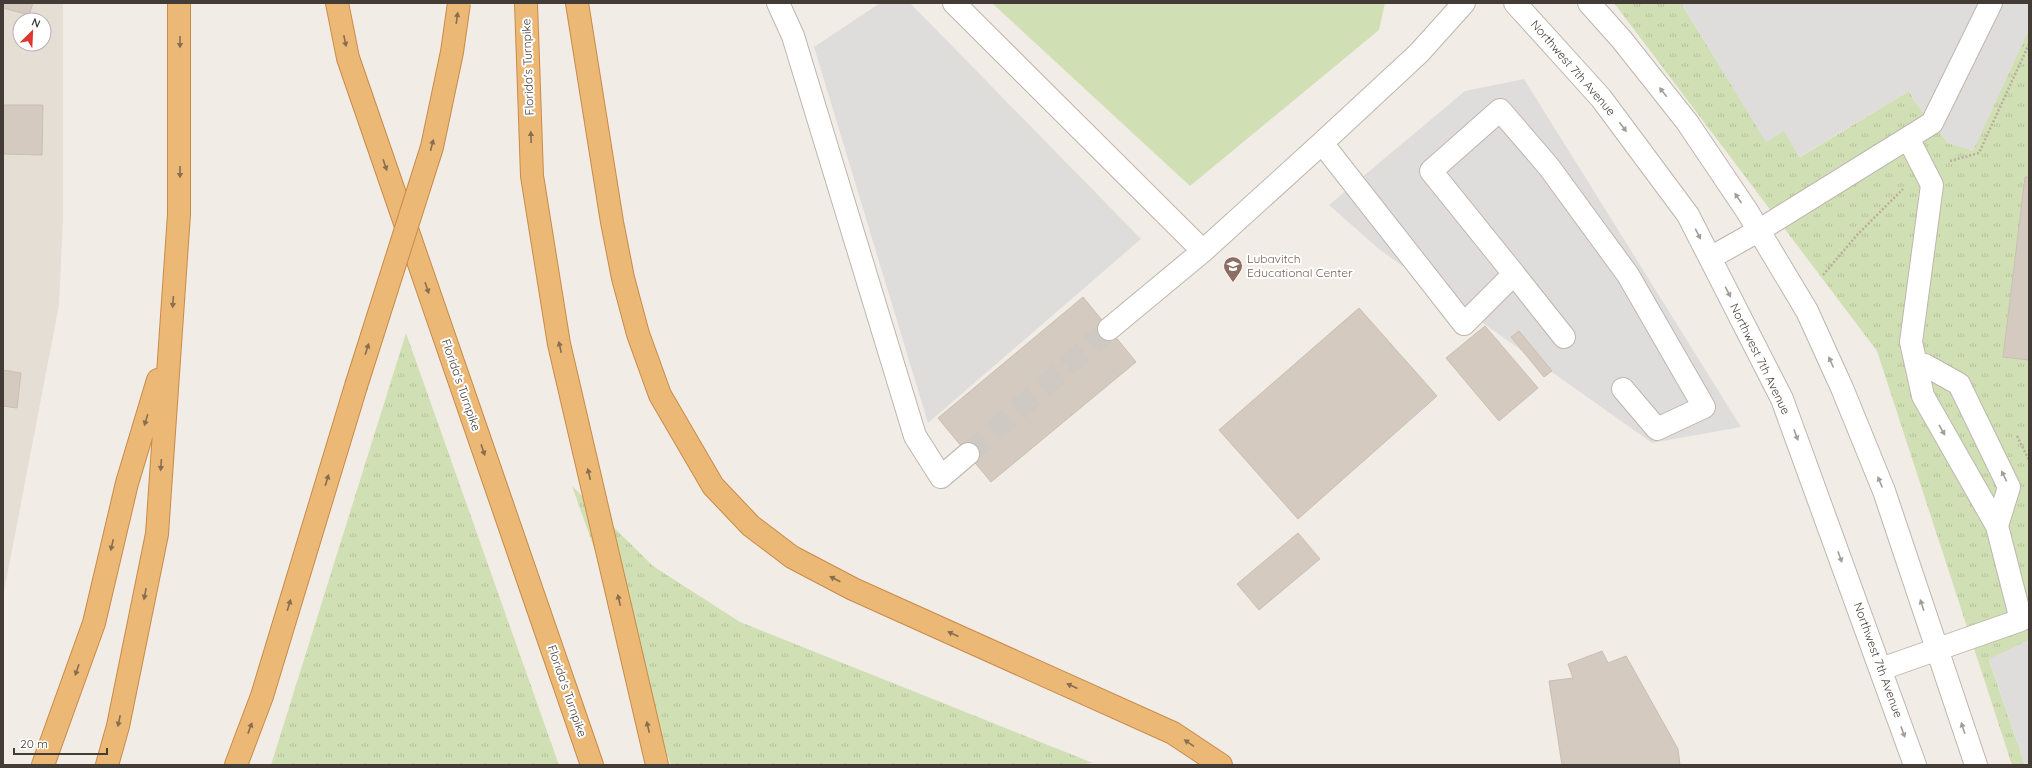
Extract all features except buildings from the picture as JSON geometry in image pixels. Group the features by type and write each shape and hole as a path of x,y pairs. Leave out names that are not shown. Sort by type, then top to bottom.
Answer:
{"highway":[{"path":"107,765 118,726 156,534 179,214 179,3"},
{"name":"Florida's Turnpike","path":"337,3 348,58 592,765"},
{"path":"236,765 262,696 356,386 432,146 452,52 459,3"},
{"name":"Florida's Turnpike","path":"526,3 532,176 559,344 657,765"},
{"path":"577,3 612,222 623,278 638,334 660,395 713,486 751,526 792,557 860,592 1173,733 1221,765"},
{"path":"43,765 94,623 127,483 169,342"}],"street":[{"path":"778,3 793,36 915,436 941,477 968,454"},
{"path":"954,3 1203,251"},
{"path":"1109,329 1203,251 1322,143 1419,53 1464,3"},
{"name":"Northwest 7th Avenue","path":"1515,3 1601,98 1688,215 1782,399 1915,765"},
{"path":"1589,3 1622,40 1687,122 1758,231 1807,310 1842,388 1884,492 1976,765"},
{"path":"1710,258 1758,231 1932,123 1990,3"},
{"path":"1564,337 1431,171 1500,110 1549,167 1628,275 1704,406 1657,429 1623,389"},
{"path":"1881,669 2021,620 1997,526 1923,396 1911,342 1932,186 1908,138"},
{"path":"1322,143 1464,324 1514,274"},
{"path":"1917,367 1925,365 1959,384 2009,487 1997,526"}],"path":[{"path":"1948,162 1979,153 2029,44"},
{"path":"1954,160 1954,168"},
{"path":"1823,275 1858,234 1905,187"},
{"path":"2015,432 2029,460"}],"shaded area":[{"path":"3,3 63,3 63,219 59,305 3,597"},
{"path":"880,3 910,3 1141,239 928,423 814,47"},
{"path":"1681,3 2029,3 2029,29 1973,151 1948,143 1915,102 1909,91 1799,157 1784,131 1766,142"},
{"path":"1524,79 1741,427 1652,443 1380,250 1329,205 1465,91"},
{"path":"2029,640 2029,765 2025,765 1989,659"}],"green space":[{"path":"992,3 1385,3 1379,30 1190,186"},
{"path":"1614,3 1681,3 1766,141 1784,130 1800,157 1909,91 1915,102 1948,143 1973,150 2029,29 2029,177 2025,177 2003,356 2029,360 2029,640 1989,660 2025,765 2012,765 1877,351"},
{"path":"406,333 559,765 271,765"},
{"path":"572,486 653,566 740,622 1093,763 1069,765 671,765"}],"tunnel":[{"path":"968,454 1109,329"}],"place":[{"name":"Lubavitch Educational Center","path":"1233,283"}]}
